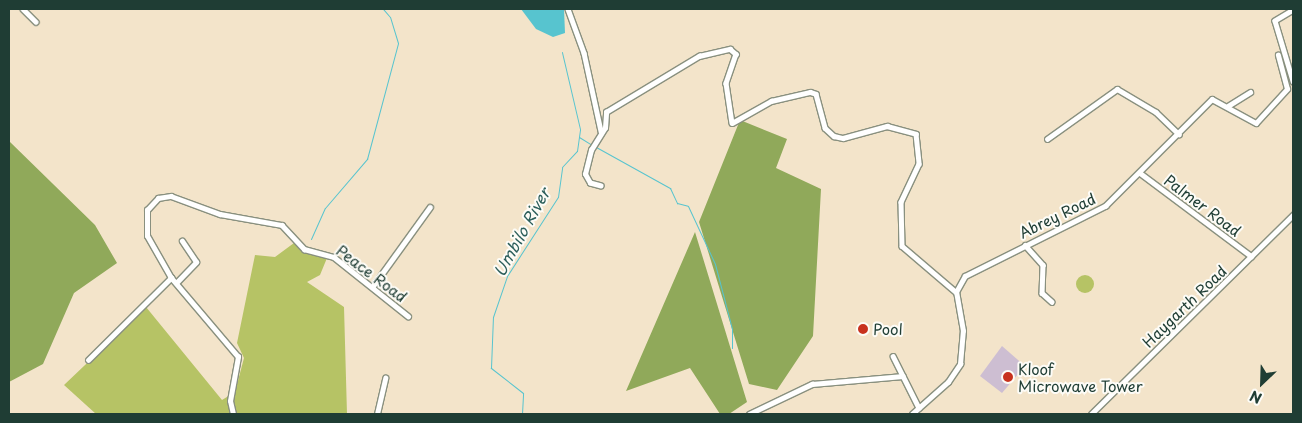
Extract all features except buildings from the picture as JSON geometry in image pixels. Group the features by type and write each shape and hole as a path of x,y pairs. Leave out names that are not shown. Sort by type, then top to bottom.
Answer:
{"street":[{"path":"23,9 36,22"},
{"path":"568,9 584,53 601,131"},
{"path":"1293,10 1275,21 1293,81"},
{"path":"601,186 590,183 585,174 601,131 604,114 616,104 699,56 728,49 736,54 726,83 731,123 736,124 771,101 813,92 828,132 843,138 887,126 908,129 918,136 919,168 901,202 902,248 956,292 963,330 962,359 948,382 912,414"},
{"name":"Abrey Road","path":"956,292 968,274 1102,209 1212,99 1228,106 1256,123 1287,89 1278,55"},
{"path":"1047,139 1116,89 1156,112 1179,134"},
{"path":"1228,106 1250,92"},
{"name":"Palmer Road","path":"1140,173 1251,256"},
{"name":"Peace Road","path":"232,414 237,354 172,278 145,224 150,204 167,195 220,214 282,225 304,248 331,255 408,316"},
{"path":"372,286 430,207"},
{"name":"Haygarth Road","path":"1091,414 1293,215"},
{"path":"176,283 196,262 182,241"},
{"path":"1025,245 1044,265 1042,293 1052,302"},
{"path":"88,360 172,278"},
{"path":"893,356 919,408"},
{"path":"750,414 812,384 903,376"},
{"path":"377,414 385,378"}],"shaded area":[{"path":"1002,346 1025,366 1002,393 980,376"}],"green space":[{"path":"740,120 787,139 776,168 821,189 813,336 777,390 749,384 699,222"},
{"path":"9,141 95,225 117,263 74,293 43,364 9,382"},
{"path":"695,232 747,402 729,414 720,414 690,368 626,391"},
{"path":"294,243 327,258 320,275 307,282 344,307 347,414 96,414 64,385 146,307 222,400 235,392 244,358 237,343 255,255 275,257"},
{"path":"1085,275 1091,278 1094,284 1091,290 1085,293 1079,290 1076,284 1079,278"}],"water":[{"path":"521,9 564,9 565,33 553,37 536,29"}],"waterway":[{"path":"311,239 325,208 367,159 398,43 390,17 383,9"},
{"name":"Umbilo River","path":"522,414 523,393 491,368 493,317 507,276 558,197 562,167 577,151 580,129 562,52"},
{"path":"579,137 592,145"},
{"path":"596,147 670,188 677,203 688,206 715,264 732,329 732,348"}],"place":[{"name":"Pool","path":"863,329"},
{"name":"Kloof Microwave Tower","path":"1008,377"}]}
